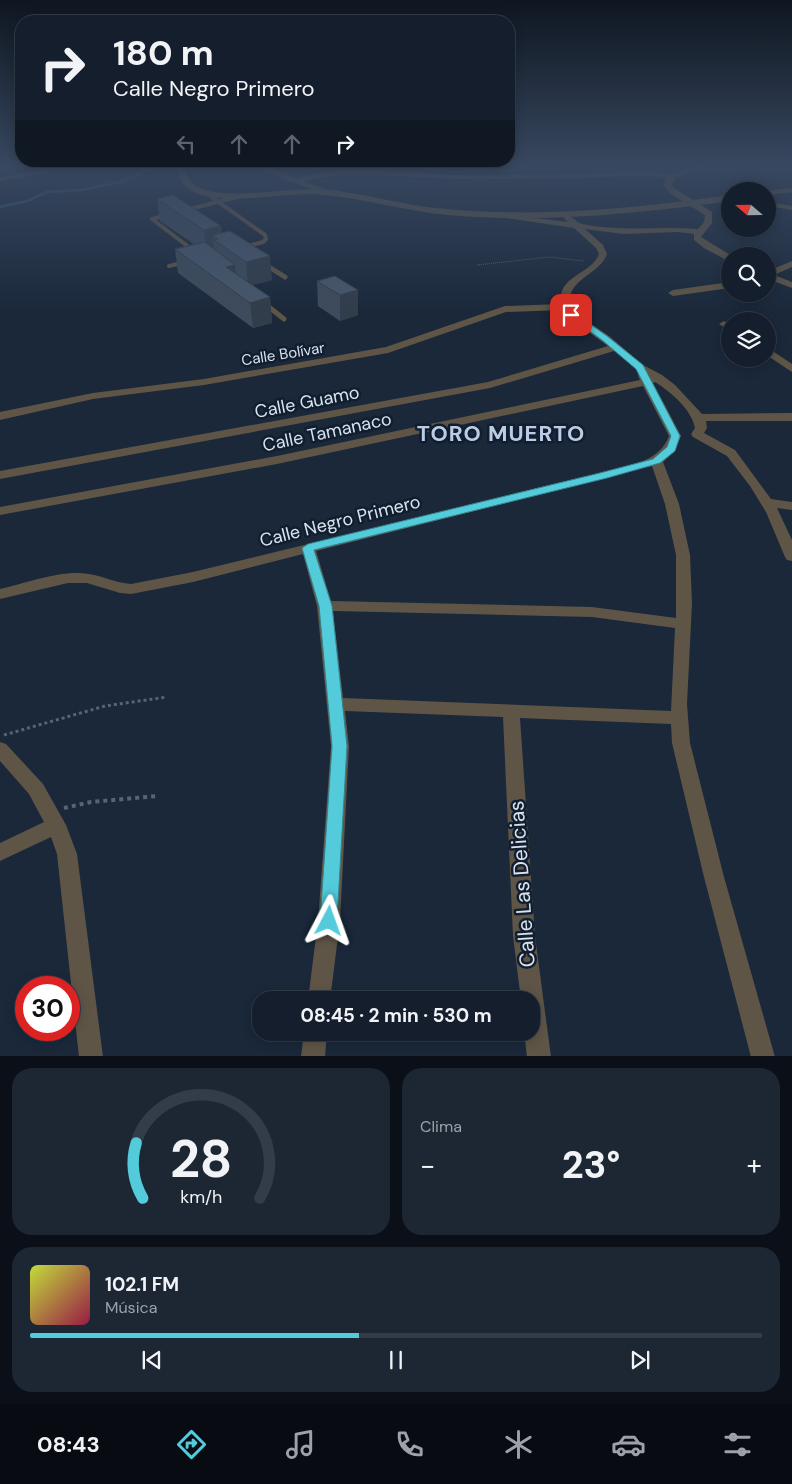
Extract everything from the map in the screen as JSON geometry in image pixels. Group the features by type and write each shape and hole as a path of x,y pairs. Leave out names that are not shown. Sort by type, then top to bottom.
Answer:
{"street":[{"path":"467,213 623,232 687,230 700,232"},
{"path":"497,216 566,216 609,213"},
{"path":"707,213 710,216 708,223 697,238 700,242 721,254"},
{"path":"566,216 603,251 602,258 598,264 571,284 565,296 566,307 571,315 616,347 652,380 676,436 671,448 656,461 672,504 683,555 685,575 680,718 686,769 763,1056"},
{"path":"776,271 792,264"},
{"path":"776,278 792,285"},
{"path":"673,293 721,286"},
{"name":"Calle Bolívar","path":"0,416 92,396 204,382 388,350 500,310 566,307"},
{"name":"Calle Guamo","path":"0,475 490,385 616,347"},
{"path":"776,357 792,369"},
{"path":"652,380 671,386 699,418 701,428 697,434"},
{"name":"Calle Tamanaco","path":"0,511 277,460 652,380"},
{"path":"699,418 792,418"},
{"path":"676,436 697,434 732,453 769,503 792,557"},
{"name":"Calle Negro Primero","path":"0,594 68,578 88,578 120,588 141,588 603,476 656,461"},
{"path":"769,503 792,506"},
{"path":"308,548 325,606 340,746 329,921 321,991"},
{"path":"325,606 592,612 683,624"},
{"path":"337,704 680,718"},
{"name":"Calle Las Delicias","path":"511,710 524,936 539,1056"},
{"path":"0,748 36,789 52,818 67,854 91,1056"},
{"path":"0,852 52,818"},
{"path":"313,1056 315,1041"}],"lane":[{"path":"175,213 152,219 196,252"},
{"path":"188,213 193,216"},
{"path":"233,213 265,235 266,239 262,242 241,248 248,253"},
{"path":"256,258 285,277"},
{"path":"170,266 195,260"},
{"path":"262,302 284,319"}],"path":[{"path":"477,265 549,257 598,264"},
{"path":"0,736 98,707 167,697"},
{"path":"52,818 91,802 157,796"}],"building":[{"path":"179,213 201,213 221,226 204,230"},
{"path":"230,231 270,256 246,262 214,240 218,239 212,235"},
{"path":"205,242 235,265 226,267 270,297 250,303 175,249"},
{"path":"335,276 358,290 340,295 317,281"}],"district":[{"name":"TORO MUERTO","path":"501,433"}],"route":[{"path":"329,921 340,746 325,606 318,576 308,548 603,476 656,461 671,448 676,436 639,367 624,353 571,315"}]}
